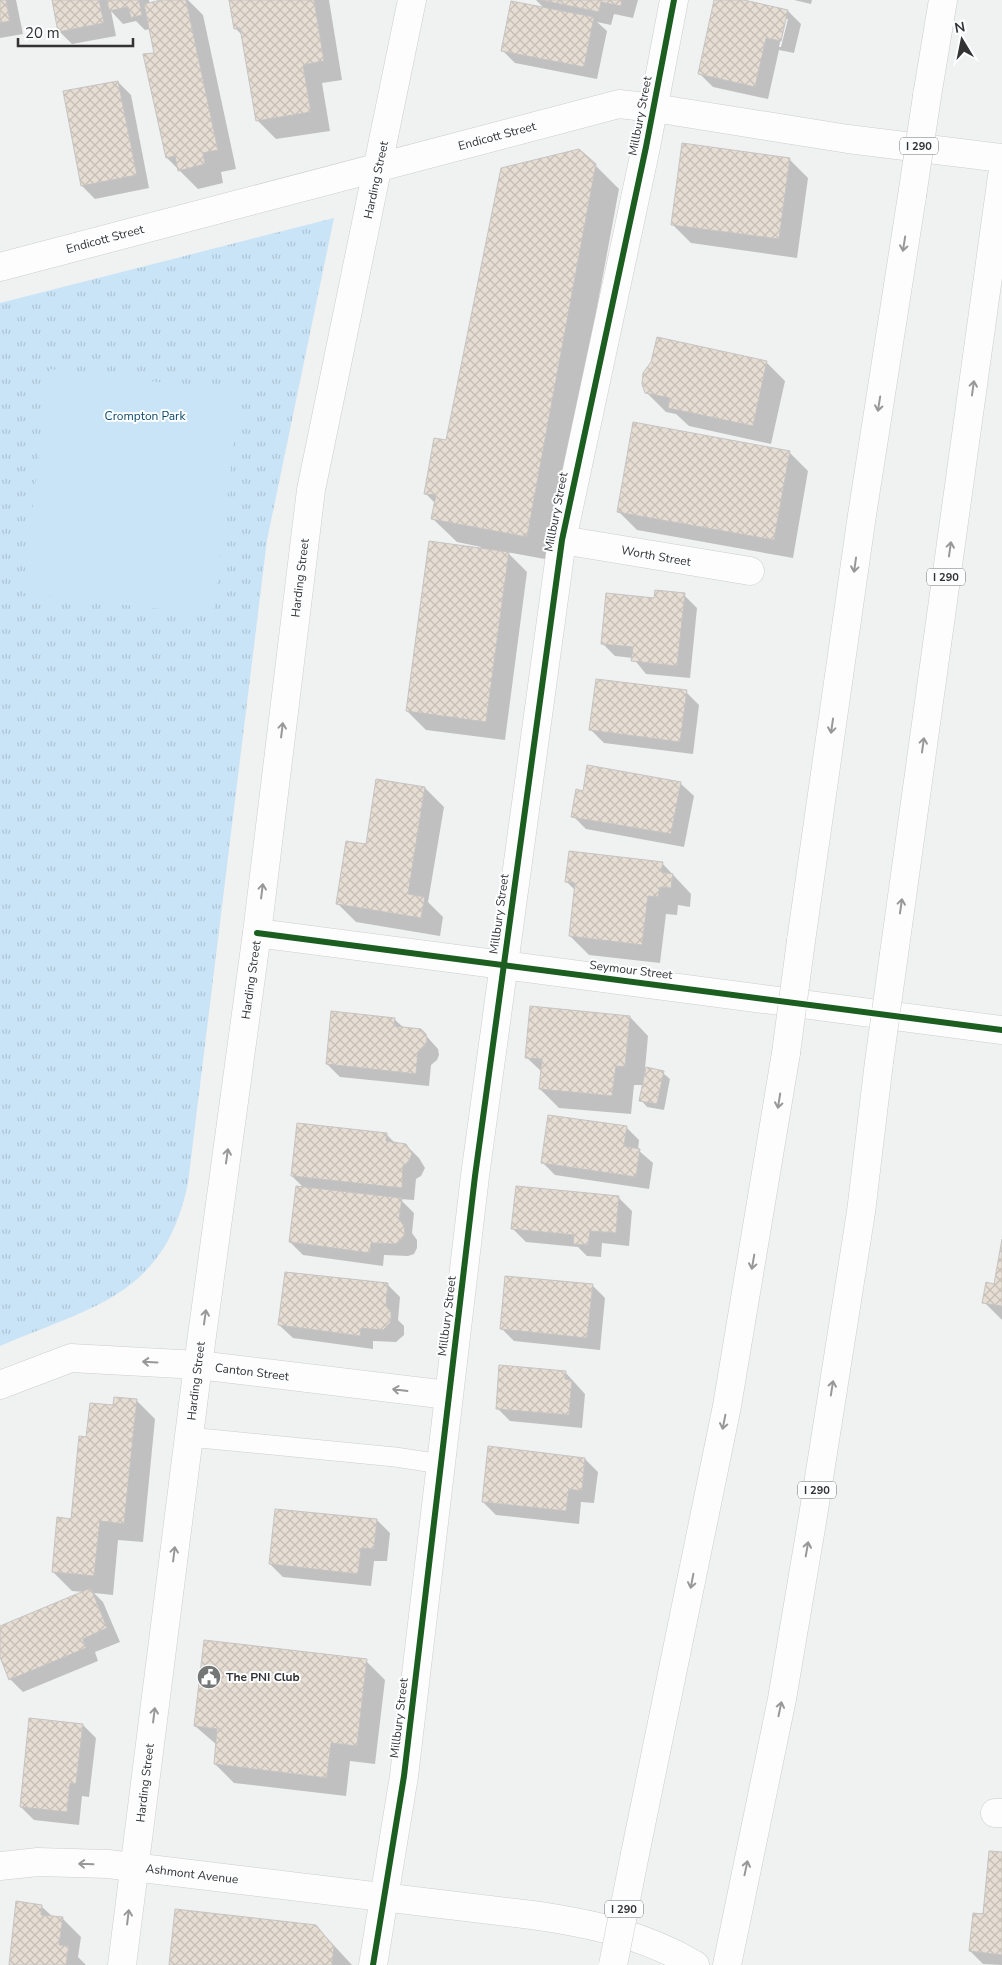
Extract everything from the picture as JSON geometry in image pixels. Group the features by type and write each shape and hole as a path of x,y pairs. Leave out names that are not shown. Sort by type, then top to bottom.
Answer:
{"main road":[{"name":"Harding Street","path":"122,1965 198,1366 257,933 311,490 412,0"},
{"name":"Millbury Street","path":"373,1965 404,1776 448,1396 503,965 562,540 654,108 674,0"},
{"name":"I 290","path":"613,1965 727,1406 786,1053 862,515 942,0"},
{"name":"Endicott Street","path":"0,266 620,104 848,140 1002,158"},
{"name":"I 290","path":"727,1965 782,1699 861,1212 879,1062 1000,188"},
{"name":"Worth Street","path":"562,540 750,572"},
{"name":"Seymour Street","path":"257,933 1002,1030"},
{"name":"Canton Street","path":"0,1385 71,1358 198,1366 448,1396"},
{"name":"Ashmont Avenue","path":"0,1866 38,1862 134,1868 384,1898"},
{"path":"384,1898 576,1922 634,1936 674,1952 695,1965"}],"lane":[{"path":"189,1437 395,1457 441,1464"}],"green space":[{"name":"Crompton Park","path":"334,218 267,540 188,1183 177,1221 162,1251 143,1274 120,1292 94,1307 0,1346 0,303"},
{"path":"50,369 240,392 213,615 22,593"}],"building":[{"path":"0,0 6,0 10,21 0,23"},
{"path":"52,0 99,0 104,23 58,32"},
{"path":"107,0 139,0 142,15 131,18 128,7 109,11"},
{"path":"161,0 186,0 218,150 203,153 205,164 178,171 175,156 166,158 143,54 154,53 144,4"},
{"path":"229,0 314,0 324,61 303,65 311,112 256,121 240,28 234,29"},
{"path":"541,0 622,0 621,6 601,2 599,12"},
{"path":"714,0 744,0 788,10 781,41 766,38 755,87 698,74"},
{"path":"511,1 594,17 584,67 501,51"},
{"path":"118,81 137,175 81,186 63,91"},
{"path":"682,143 790,158 779,239 671,225"},
{"path":"579,149 596,164 527,537 431,519 436,495 424,494 434,438 446,440 501,168"},
{"path":"657,337 767,361 753,426 668,408 670,398 645,393 642,384 643,373 651,362"},
{"path":"633,422 790,451 774,540 617,512"},
{"path":"429,541 509,552 486,722 406,711"},
{"path":"655,590 685,593 677,666 631,661 633,647 601,644 606,593 654,598"},
{"path":"596,679 687,690 680,742 589,730"},
{"path":"587,765 681,782 671,834 571,817 576,789 583,791"},
{"path":"376,779 425,787 408,894 425,897 421,918 336,904 346,841 366,844"},
{"path":"569,851 663,862 661,872 673,874 671,888 660,887 658,897 648,896 642,945 569,936 575,883 565,882"},
{"path":"530,1006 630,1016 625,1067 616,1066 612,1096 539,1089 542,1059 525,1058"},
{"path":"331,1011 395,1018 394,1026 421,1029 426,1034 427,1041 418,1052 416,1074 326,1064"},
{"path":"646,1067 664,1071 657,1104 639,1101"},
{"path":"548,1115 627,1126 624,1146 640,1149 636,1177 541,1163"},
{"path":"297,1123 387,1133 386,1141 406,1144 412,1154 408,1163 403,1166 402,1188 291,1176"},
{"path":"296,1186 402,1198 399,1219 404,1226 405,1235 401,1241 395,1244 371,1243 370,1253 289,1242"},
{"path":"516,1186 619,1196 616,1233 590,1231 588,1245 573,1244 574,1235 511,1229"},
{"path":"1002,1239 1002,1306 982,1303 986,1282 994,1284"},
{"path":"285,1272 388,1283 386,1306 391,1312 391,1322 383,1330 361,1328 360,1336 278,1325"},
{"path":"505,1276 593,1284 587,1338 500,1329"},
{"path":"499,1365 566,1371 565,1379 572,1380 569,1415 496,1409"},
{"path":"114,1397 137,1399 124,1524 100,1521 94,1576 52,1572 57,1517 71,1519 79,1436 86,1437 90,1403 113,1405"},
{"path":"488,1446 585,1458 582,1491 569,1489 566,1511 482,1502"},
{"path":"275,1509 377,1519 374,1549 361,1548 358,1574 269,1564"},
{"path":"91,1588 107,1628 83,1639 86,1648 9,1680 0,1657 0,1626"},
{"path":"204,1640 367,1659 357,1746 331,1743 327,1778 214,1764 217,1729 194,1726"},
{"path":"29,1718 83,1724 76,1784 70,1783 67,1812 20,1807"},
{"path":"989,1851 1002,1852 1002,1955 969,1951 973,1913 983,1914"},
{"path":"16,1901 42,1905 41,1915 63,1917 59,1945 69,1946 66,1965 9,1965"},
{"path":"175,1909 316,1925 334,1947 332,1965 169,1965"}],"cycle path":[{"path":"373,1965 404,1776 475,1176 562,540 646,147 674,0"},
{"path":"257,933 1002,1030"}],"place":[{"name":"The PNI Club","path":"209,1677"}]}
